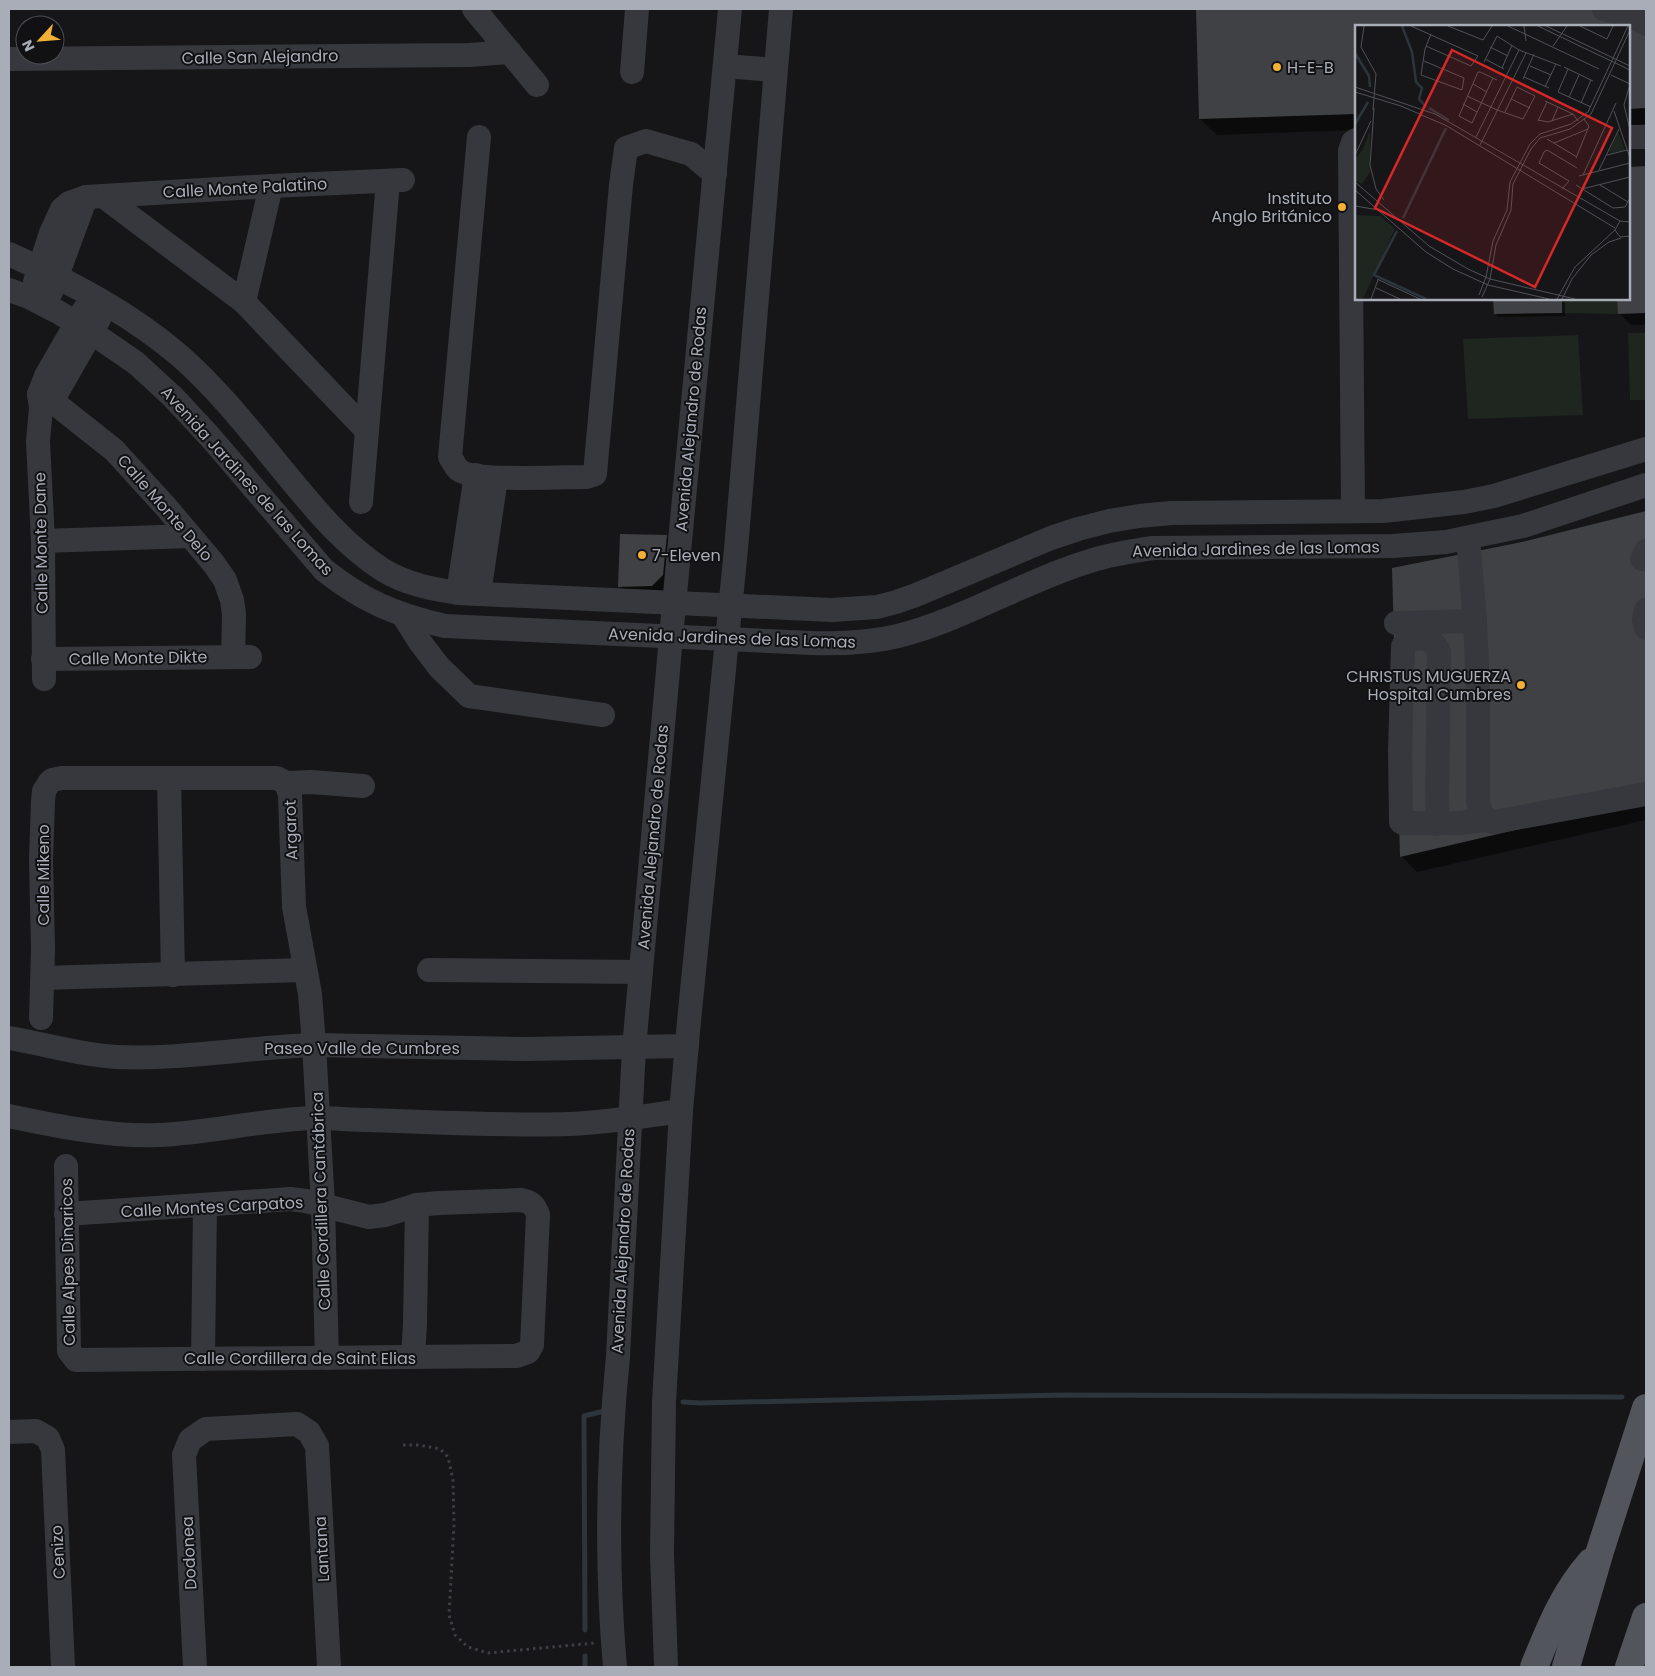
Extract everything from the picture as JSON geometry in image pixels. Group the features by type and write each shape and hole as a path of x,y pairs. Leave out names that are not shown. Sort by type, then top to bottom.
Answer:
{"main road":[{"path":"1566,1667 1600,1551 1646,1408"},
{"path":"1534,1667 1552,1622 1565,1596 1576,1579 1600,1551"},
{"path":"1629,1667 1646,1617"}],"street":[{"path":"474,9 537,85"},
{"path":"632,72 637,9"},
{"name":"Avenida Alejandro de Rodas","path":"615,1667 609,1552 613,1401 618,1356 634,1048 730,9"},
{"path":"666,1667 662,1554 664,1402 681,1111 730,605 781,9"},
{"path":"1604,9 1629,16 1646,24"},
{"name":"Calle San Alejandro","path":"9,59 469,55 510,52"},
{"path":"725,66 775,70"},
{"path":"1630,137 1646,137"},
{"path":"479,138 450,457 459,471 486,477 586,477 595,474 626,148 646,141 690,154 715,174"},
{"path":"1353,511 1350,152 1355,141"},
{"name":"Calle Monte Palatino","path":"95,197 396,180 367,432"},
{"path":"244,302 271,186"},
{"path":"28,298 49,273 95,197 244,302 367,432 361,502"},
{"name":"Avenida Jardines de las Lomas","path":"9,254 100,301 141,326 180,356 221,396 318,513 348,544 384,570 408,582 428,588 469,593 832,610 876,607 916,595 1051,538 1109,521 1139,516 1179,513 1383,511 1427,507 1494,496 1646,449"},
{"name":"Avenida Jardines de las Lomas","path":"28,298 83,328 136,364 173,397 324,570 342,585 361,597 390,611 444,626 844,644 897,636 926,628 1088,561 1120,552 1153,548 1393,546 1446,542 1523,526 1646,485"},
{"name":"Calle Monte Dane","path":"44,669 43,541 38,441 44,401 83,328 100,301"},
{"name":"Calle Monte Delo","path":"44,401 114,450 166,507 214,564 229,590 242,657"},
{"path":"469,593 486,477"},
{"path":"43,541 190,536"},
{"path":"1468,538 1475,621 1478,689 1478,801 1482,815 1494,822 1646,794"},
{"path":"324,570 348,544"},
{"path":"1646,610 1644,620 1646,628"},
{"path":"403,615 439,667 468,696 603,715"},
{"path":"1396,623 1475,621"},
{"path":"1437,824 1439,652 1435,644 1429,639 1420,638 1408,641 1403,646 1401,822 1437,824 1488,820"},
{"name":"Calle Monte Dikte","path":"44,669 242,657"},
{"path":"169,778 173,974"},
{"name":"Argarot","path":"58,779 278,778 286,783 290,795 294,907 312,1014 314,1045"},
{"name":"Calle Mikeno","path":"41,1018 43,978 41,860 43,800 46,786 52,780 58,779"},
{"path":"286,783 311,782 363,786"},
{"path":"43,978 305,970"},
{"path":"429,970 641,972"},
{"name":"Paseo Valle de Cumbres","path":"9,1038 116,1057 155,1057 314,1045 526,1049 687,1046"},
{"name":"Calle Cordillera Cantábrica","path":"314,1045 323,1204 327,1358"},
{"path":"9,1116 131,1135 158,1135 280,1120 318,1118 538,1124 596,1123 681,1111"},
{"name":"Calle Alpes Dinaricos","path":"66,1166 69,1351 72,1357"},
{"name":"Calle Montes Carpatos","path":"66,1214 290,1199 323,1204 370,1217 385,1215 417,1205 521,1200 533,1204 538,1215 534,1335 528,1352"},
{"path":"203,1359 204,1205"},
{"path":"413,1357 417,1205"},
{"name":"Calle Cordillera de Saint Elias","path":"72,1357 80,1361 516,1356 528,1352"},
{"name":"Dodonea","path":"195,1667 184,1455 190,1440 206,1429 297,1424 309,1432"},
{"name":"Cenizo","path":"9,1432 36,1431 48,1438 53,1450 63,1667"},
{"name":"Lantana","path":"309,1432 317,1446 329,1667"}],"path":[{"path":"403,1445 420,1445 440,1449 448,1457 452,1475 454,1524 449,1616 455,1635 468,1647 488,1653 613,1641"}],"shaded area":[{"path":"1562,300 1617,300 1618,314 1562,313"},
{"path":"1628,333 1646,333 1646,400 1630,400"},
{"path":"1578,335 1583,415 1468,419 1463,339"}],"building":[{"name":"H-E-B","path":"1196,9 1646,9 1646,108 1630,109 1630,25 1355,25 1355,114 1199,119"},
{"path":"1646,166 1646,313 1618,314 1617,300 1630,300 1630,167"},
{"path":"1493,300 1562,300 1562,313 1494,314"},
{"name":"CHRISTUS MUGUERZA Hospital Cumbres","path":"1646,511 1646,802 1609,808 1400,857 1392,568 1522,542"},
{"name":"7-Eleven","path":"620,534 667,535 663,575 652,586 618,587"}],"waterway":[{"path":"683,1402 1065,1395 1622,1397"},
{"path":"585,1630 584,1416 604,1411"},
{"path":"585,1656 585,1667"}],"place":[{"name":"H-E-B","path":"1277,67"},
{"name":"Instituto Anglo Británico","path":"1342,207"},
{"name":"7-Eleven","path":"642,555"},
{"name":"CHRISTUS MUGUERZA Hospital Cumbres","path":"1521,685"}]}
